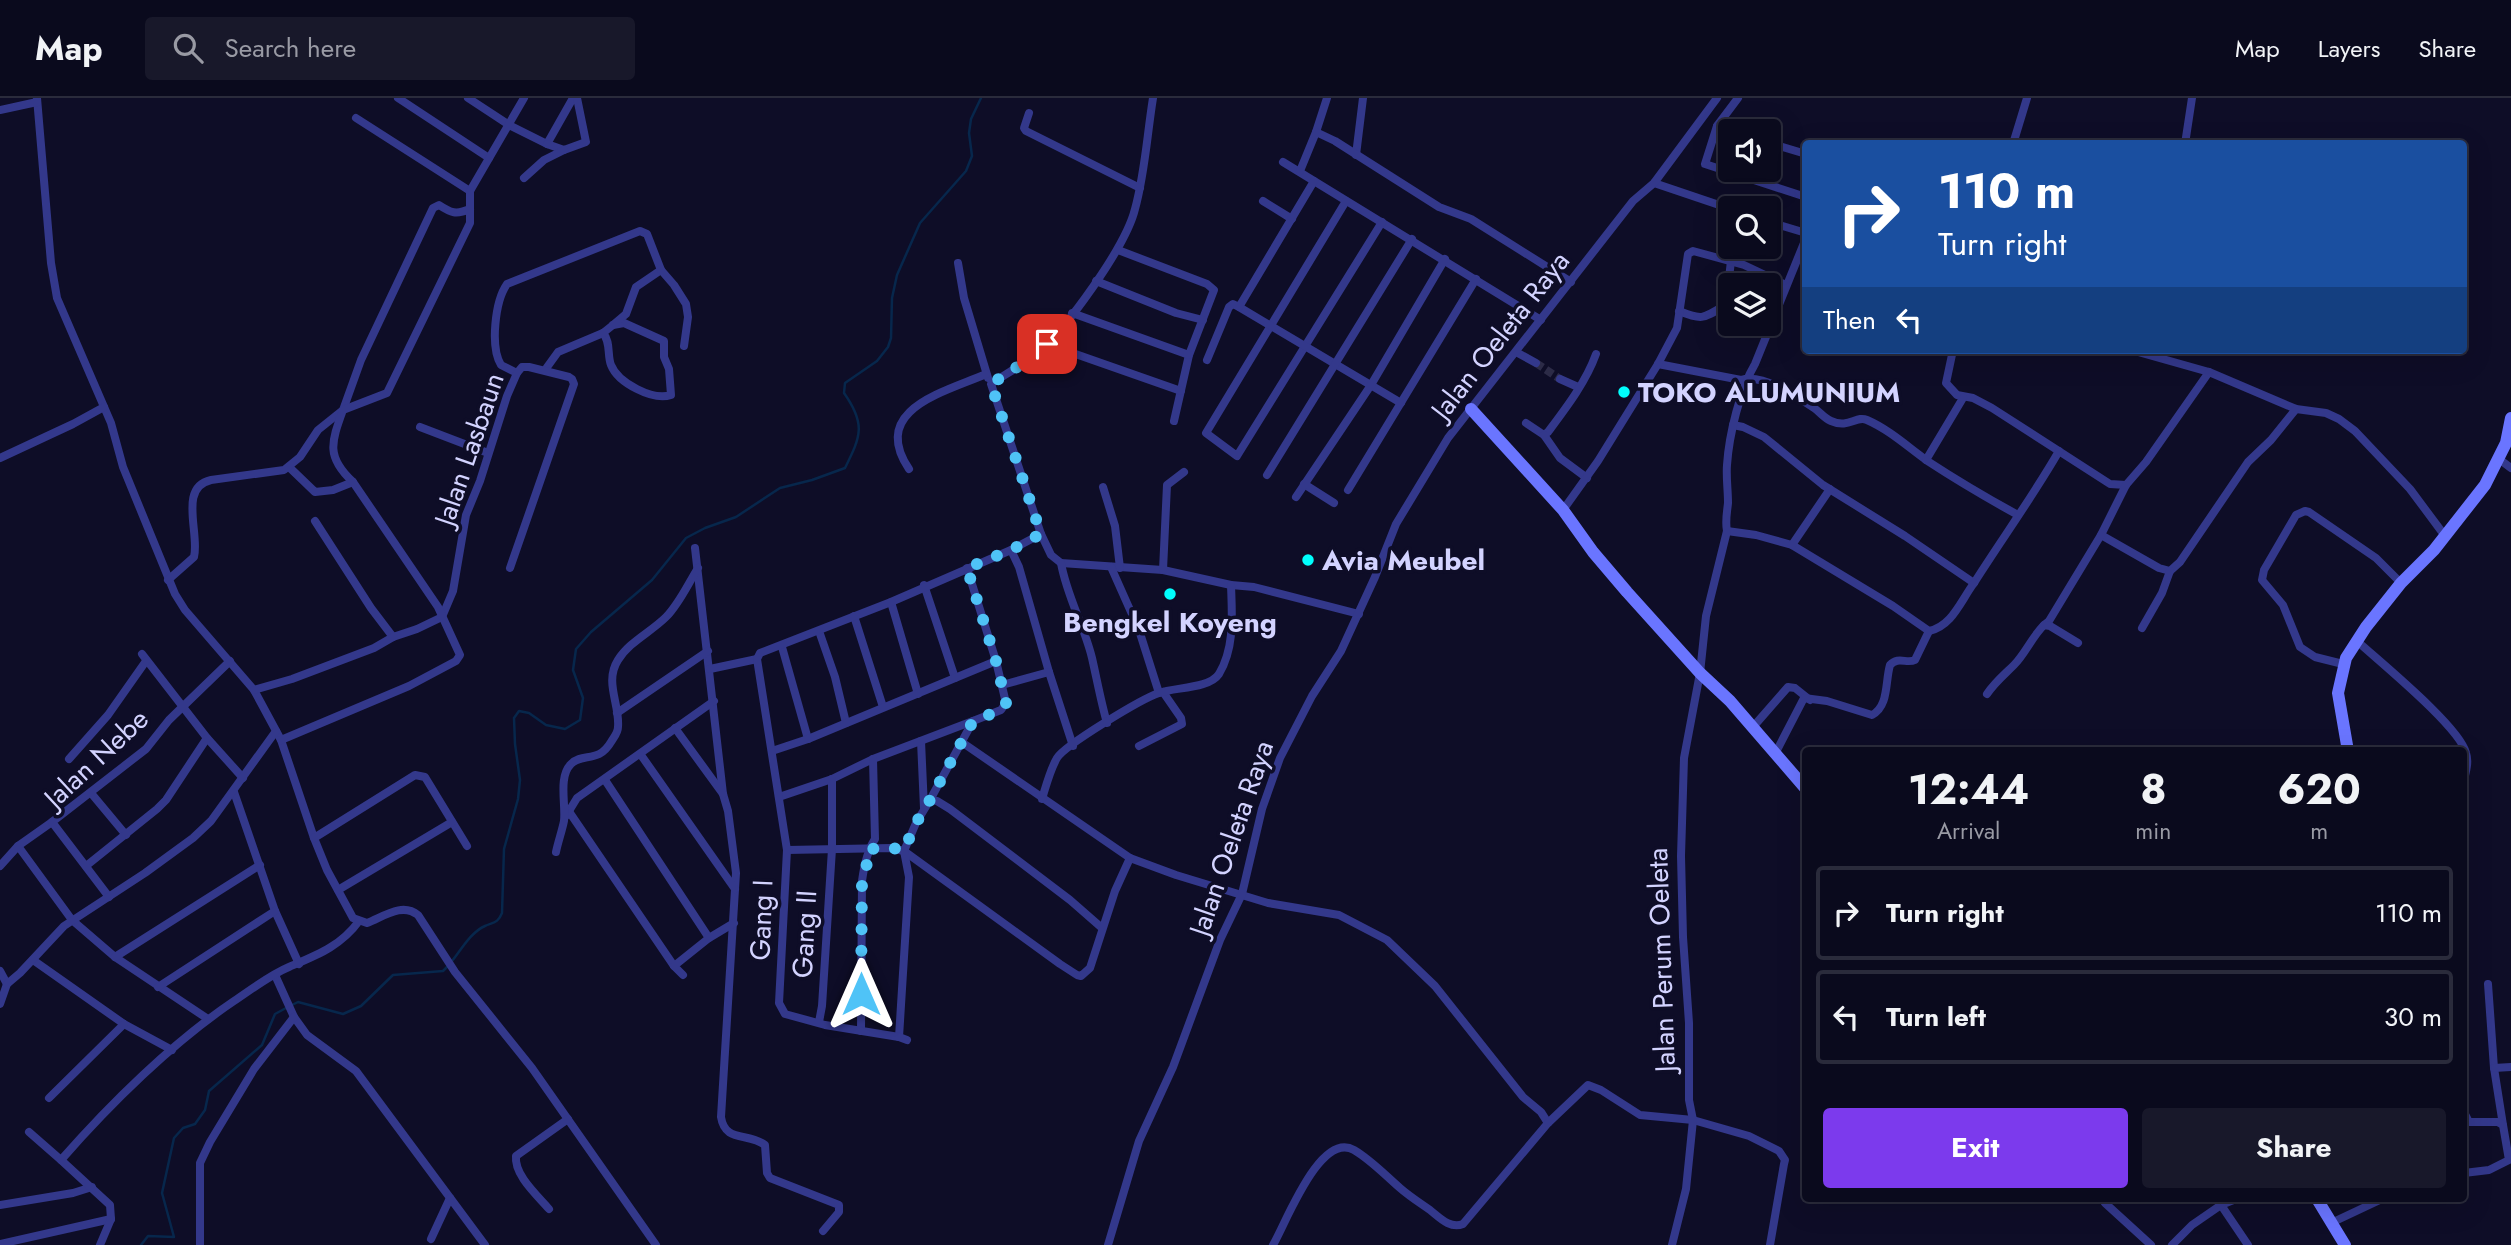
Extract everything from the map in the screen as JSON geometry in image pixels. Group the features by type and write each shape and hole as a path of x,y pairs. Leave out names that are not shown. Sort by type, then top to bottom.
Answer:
{"street":[{"path":"398,98 489,158"},
{"path":"468,98 509,125 564,150"},
{"path":"168,580 194,557 193,504 195,490 200,484 276,472 289,467 300,457 318,430 343,410 387,393 470,223 470,191 524,98"},
{"path":"547,144 575,98"},
{"path":"524,178 544,160 586,142 575,98"},
{"path":"991,384 1037,354 1047,344 1118,250 1135,211 1153,98"},
{"path":"1300,171 1327,98"},
{"path":"1356,155 1363,98"},
{"name":"Jalan Oeleta Raya","path":"1108,1245 1139,1141 1173,1068 1220,940 1242,894 1262,809 1280,758 1312,696 1341,652 1396,524 1438,453 1471,409 1633,201 1654,183 1717,98"},
{"path":"1738,98 1717,126 1705,162 1707,167 1802,196"},
{"path":"2014,140 2027,98"},
{"path":"2186,140 2192,98"},
{"path":"0,110 37,100 54,282 65,320 111,423 123,467 168,580 185,610 254,690 281,740 314,838 347,909 353,918 367,923 402,909 418,915 455,972 532,1068 656,1245"},
{"path":"1029,113 1024,128 1026,131 1140,188"},
{"path":"356,118 470,191"},
{"path":"1316,132 1335,141 1439,207 1471,219 1571,282"},
{"path":"1781,147 1802,153"},
{"path":"1283,162 1541,320"},
{"path":"1239,307 1314,181"},
{"path":"1654,183 1718,205"},
{"path":"1263,201 1292,219"},
{"path":"1346,201 1206,433 1237,456 1382,222"},
{"path":"281,740 409,686 459,658 460,651 438,607 353,482 339,469 334,458 334,437 360,360 433,208 439,205 450,213 458,214 470,209"},
{"name":"Jalan Perum Oeleta","path":"1781,227 1802,234"},
{"path":"517,373 498,361 495,338 503,288 511,281 643,231 648,236 661,270 686,304 688,317 684,346"},
{"path":"1267,475 1337,365 1411,239"},
{"name":"Jalan Perum Oeleta","path":"1672,1245 1686,1189 1693,1120 1689,1100 1689,1023 1683,937 1681,856 1684,758 1700,673 1706,616 1727,531 1727,465 1733,425 1747,378 1802,246"},
{"path":"1118,250 1210,286 1214,293 1189,355 1174,421"},
{"path":"1563,510 1587,478 1658,364 1677,328 1687,256 1690,252 1731,261 1786,285"},
{"path":"1296,497 1371,385 1445,259"},
{"path":"1679,311 1695,318 1703,318 1722,307 1727,295 1731,261"},
{"path":"958,263 964,298 986,374 1041,534 1051,555 1061,563 1163,570 1231,585 1254,587 1359,614"},
{"path":"510,568 574,384 572,379 545,370 558,352 603,333 626,314 636,287 661,270"},
{"path":"1348,490 1476,279"},
{"path":"1096,281 1176,313 1203,320"},
{"path":"1207,360 1229,307 1233,304 1401,403"},
{"path":"1072,313 1189,355"},
{"path":"603,333 607,338 612,369 623,380 658,397 671,395 664,341 624,323 613,325"},
{"path":"1047,344 1181,391"},
{"path":"1516,352 1536,363"},
{"path":"1544,435 1570,403 1591,369 1596,354"},
{"path":"1952,354 1946,383 1948,388 1963,398 1973,398 1992,408 2110,484 2126,485"},
{"path":"2146,354 2208,372 2296,409 2326,413 2339,419 2410,489 2445,536"},
{"path":"1658,364 1741,380 1761,379 1786,391 1836,423 1847,425 1859,419 1866,419 1913,448 1926,460 2018,514"},
{"name":"Jalan Lasbaun","path":"442,617 453,591 466,515 517,373 522,367 545,370"},
{"path":"1987,694 2000,677 2017,662 2032,638 2049,621 2101,535 2126,485 2146,463 2208,372"},
{"path":"909,468 897,445 896,436 900,423 916,405 986,374"},
{"path":"1560,379 1578,387"},
{"path":"1926,460 1963,398"},
{"path":"0,458 104,407"},
{"path":"1471,409 1563,510 1593,552 1802,784"},
{"path":"2143,628 2162,593 2170,571 2180,562 2248,462 2271,440 2296,409"},
{"path":"2347,747 2338,693 2343,664 2401,583 2445,536 2485,485 2499,459 2511,418"},
{"path":"1527,423 1544,435 1560,458 1587,478"},
{"path":"1733,425 1744,427 1764,437 1823,485 1974,583"},
{"path":"420,427 488,453"},
{"path":"1727,531 1756,535 1791,545 1893,606 1929,631 1937,630 1946,624 1974,583 2040,485 2059,451"},
{"path":"2499,459 2511,468"},
{"path":"289,467 315,492 333,490 353,482"},
{"path":"1163,570 1167,485 1184,472"},
{"path":"1304,484 1334,503"},
{"path":"1103,486 1115,526 1116,567 1161,692 1181,718 1182,724 1139,746"},
{"path":"1791,545 1830,489"},
{"path":"2343,664 2315,657 2300,647 2283,606 2262,580 2264,570 2296,515 2309,512 2376,558 2401,583"},
{"path":"315,521 393,637"},
{"path":"710,669 757,659 760,653 891,602 924,585 1011,550 1041,534"},
{"path":"2101,535 2138,557 2170,571"},
{"path":"695,548 723,794 728,811 736,873 723,1126 729,1133 758,1140 765,1145 770,1178 839,1205 839,1212 823,1231"},
{"path":"1011,550 1019,567 1073,746"},
{"path":"1061,563 1065,589 1092,658 1107,723"},
{"path":"564,821 566,771 575,761 593,757 609,746 617,733 617,713 611,688 613,668 622,653 668,614 698,568"},
{"path":"779,797 832,779 1005,707 1006,700 996,661 967,568"},
{"path":"924,585 955,678"},
{"path":"1042,799 1057,758 1080,738 1122,711 1161,692 1214,679 1220,672 1232,635 1231,585"},
{"path":"891,602 918,694"},
{"path":"854,616 883,707"},
{"path":"254,690 292,679 374,648 393,637 442,617"},
{"path":"2044,625 2078,643"},
{"path":"819,631 835,677 846,723"},
{"path":"1775,754 1804,698 1827,701 1872,715 1876,713 1882,706 1890,665 1898,660 1915,660 1929,631"},
{"path":"2357,641 2461,739 2463,747"},
{"path":"782,646 808,739"},
{"path":"617,713 708,651"},
{"path":"69,759 108,715 144,657 207,738 243,778"},
{"name":"Gang I","path":"757,659 787,850 779,1003 785,1014 819,1022"},
{"name":"Jalan Nebe","path":"109,897 52,822 146,749 184,706 230,661"},
{"path":"772,751 808,739 996,661"},
{"path":"1002,685 1049,672"},
{"path":"1753,727 1788,687 1795,688 1810,700"},
{"path":"556,852 568,810 577,798 714,701"},
{"path":"819,1022 903,1039 909,877 904,850 973,721"},
{"path":"675,728 723,794"},
{"path":"0,1004 7,984 72,920 193,838 211,821 276,731"},
{"path":"86,866 166,800 207,738"},
{"path":"921,741 928,804"},
{"path":"963,743 1130,858 1268,904 1339,915 1387,940 1435,986 1548,1123"},
{"path":"640,755 735,889"},
{"path":"861,1031 862,881 868,849 875,839 873,760"},
{"path":"314,838 415,775 425,777 467,846"},
{"name":"Gang II","path":"819,1022 832,849 832,779"},
{"path":"605,780 709,938"},
{"path":"234,792 275,911 299,964"},
{"path":"91,793 126,835"},
{"path":"928,804 937,801 950,809 1070,900 1102,928"},
{"path":"568,810 674,966 683,975"},
{"path":"0,866 18,846 52,822"},
{"path":"338,890 453,822"},
{"path":"18,846 72,920 115,957 208,1020"},
{"path":"787,850 904,850 1077,975 1084,975 1090,968 1122,873 1130,858"},
{"path":"115,957 260,865"},
{"path":"158,987 275,911"},
{"path":"61,1160 172,1050 208,1020 275,975 336,945 359,921"},
{"path":"674,966 709,938 734,923"},
{"path":"33,960 124,1024 172,1050"},
{"path":"0,971 7,984"},
{"path":"275,975 292,1013 311,1040 356,1071 485,1245"},
{"path":"2467,1173 2489,1170 2509,1160 2494,1068 2488,984"},
{"path":"200,1245 200,1163 254,1069 292,1013"},
{"path":"49,1098 124,1024"},
{"path":"2494,1068 2511,1067"},
{"path":"1273,1245 1308,1177 1319,1162 1336,1149 1345,1146 1382,1170 1400,1188 1448,1224 1459,1226 1466,1222 1548,1123 1588,1085 1601,1090 1640,1115 1693,1120 1749,1136 1779,1151 1784,1164 1770,1245"},
{"path":"2467,1118 2469,1122 2498,1122 2503,1125"},
{"path":"549,1209 524,1179 515,1163 516,1156 568,1119"},
{"path":"29,1132 110,1205 111,1219 100,1245"},
{"path":"0,1205 74,1193 92,1187"},
{"path":"431,1239 450,1198"},
{"path":"2172,1245 2192,1226 2228,1202"},
{"path":"2319,1202 2345,1245"},
{"path":"2331,1223 2376,1202"},
{"path":"2105,1203 2151,1245"},
{"path":"2221,1205 2248,1245"},
{"path":"0,1244 111,1219"}],"waterway":[{"path":"452,961 475,932 497,920 502,913 504,849 518,799 520,780 514,718 519,711 529,713 546,725 565,729 580,720 583,698 573,670 576,649 591,632 652,580 686,538 736,517 780,488 845,468 855,447 859,430 856,413 844,393 845,383 877,361 888,347 891,338 892,298 897,275 920,223 966,171 972,156 969,133 971,119 981,98"},
{"path":"292,1005 298,1002 343,1014 361,1006 393,975 443,971 448,966"},
{"path":"141,1245 148,1236 174,1237 162,1193 174,1138 183,1128 195,1124 205,1110 209,1091 262,1045 275,1014 286,1008"}],"tunnel":[{"path":"1536,363 1560,379"}],"place":[{"name":"TOKO ALUMUNIUM","path":"1624,392"},
{"name":"Avia Meubel","path":"1308,560"},
{"name":"Bengkel Koyeng","path":"1170,594"}],"route":[{"path":"861,994 862,881 868,849 904,850 916,823 973,721 1005,707 1006,700 996,661 967,568 1041,534 991,384 1037,354 1047,344"}]}
